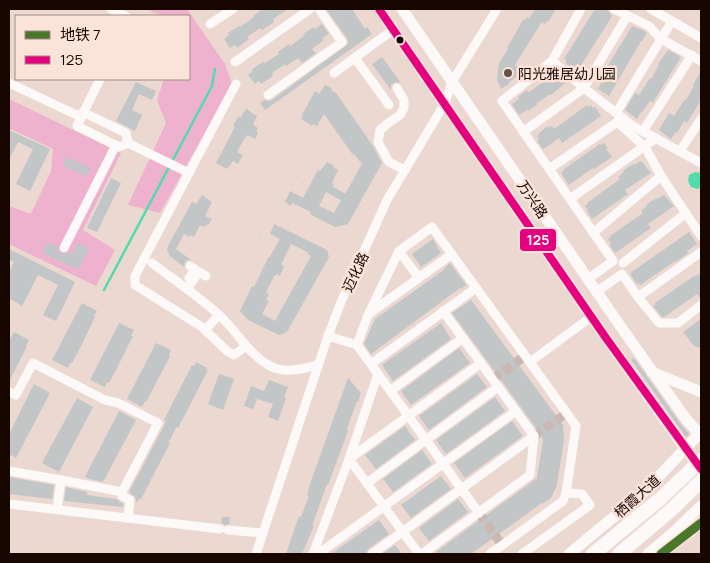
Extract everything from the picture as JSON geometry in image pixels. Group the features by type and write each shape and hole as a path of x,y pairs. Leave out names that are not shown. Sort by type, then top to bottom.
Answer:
{"highway":[{"name":"栖霞大道","path":"593,554 660,499 701,460"},
{"path":"619,554 670,511 701,481"}],"main road":[{"name":"万兴路","path":"380,9 591,317 701,469"},
{"name":"万兴路","path":"402,9 652,372 686,419 701,434"},
{"path":"652,372 701,392"},
{"name":"栖霞大道","path":"569,554 644,492 701,434"},
{"path":"648,554 701,506"}],"street":[{"path":"110,9 124,15"},
{"path":"210,24 233,9"},
{"path":"235,62 310,9"},
{"path":"268,94 342,42 319,9"},
{"name":"迈化路","path":"256,554 318,365 341,302 387,200 445,102 452,82 497,9"},
{"path":"581,9 552,61 502,101 612,261 623,263"},
{"path":"614,9 649,26 661,40 701,61"},
{"path":"651,9 701,38"},
{"path":"523,132 584,88 627,16"},
{"path":"549,169 618,118 672,21"},
{"path":"334,72 394,29"},
{"path":"643,131 692,55"},
{"path":"355,58 389,105"},
{"path":"552,61 618,118 645,147 661,176 701,236"},
{"path":"100,80 76,126 119,147 128,143 189,173"},
{"path":"9,82 126,133 128,143"},
{"path":"236,84 135,276 135,285 205,330 234,355 246,346"},
{"path":"397,88 404,100 404,108 400,115 380,130 378,142 389,162 405,170"},
{"path":"618,118 701,163"},
{"path":"680,151 701,119"},
{"path":"570,199 656,138"},
{"path":"64,248 116,146"},
{"path":"593,233 661,176"},
{"path":"686,213 623,263 622,274 659,324 678,323 701,305"},
{"path":"357,345 368,315 400,251 432,227 576,426 566,493 563,501 490,554"},
{"path":"400,251 419,278"},
{"path":"638,297 701,252"},
{"path":"368,315 452,254"},
{"path":"588,279 612,261"},
{"path":"152,263 219,315 246,346 259,359 270,366 282,370 297,370 318,365"},
{"path":"185,288 198,271"},
{"path":"596,292 622,274"},
{"path":"371,364 476,288"},
{"path":"350,459 421,554 530,475 534,436 443,311"},
{"path":"205,330 219,315"},
{"path":"530,362 591,317"},
{"path":"328,336 357,345 479,513"},
{"path":"390,391 463,338"},
{"path":"9,393 16,395 33,363 106,400 118,403 158,423 122,492 122,496 130,500 128,518"},
{"path":"350,459 481,363"},
{"path":"313,554 350,459 378,374"},
{"path":"367,483 498,387"},
{"path":"318,554 516,411"},
{"path":"372,554 534,436"},
{"path":"9,471 122,492"},
{"path":"58,510 61,480"},
{"path":"522,554 590,505 582,494 566,493"},
{"path":"9,504 263,533"}],"path":[{"path":"288,125 294,107 314,77 330,65 334,72"},
{"path":"225,216 254,167 265,144 282,124 288,125 311,138 314,143 324,151 332,147 331,133 323,131 314,143 310,152 292,185 299,189 318,156 310,152 296,143 294,146"},
{"path":"254,167 261,178 279,190 293,170 298,157 294,146 271,135"},
{"path":"221,213 227,219"},
{"path":"211,258 210,252 227,219 232,217 256,228 260,238 242,270 237,272"},
{"path":"210,252 205,252 203,255 207,260 211,258 237,272"},
{"path":"242,270 244,274 237,291 246,297"},
{"path":"237,272 236,276 242,278"}],"shaded area":[{"path":"146,9 187,9 225,64 232,84 160,213 128,205 166,123 157,100 164,80 190,80 190,15 161,15"},
{"path":"9,99 121,153 83,230 115,250 96,286 9,244 9,206 31,214 51,171 53,149 9,128"},
{"path":"695,172 701,173 701,187 697,189 691,187 688,181 689,175"}],"building":[{"path":"263,9 288,9 273,19 274,22 262,30 260,28 247,37 249,39 237,48 235,45 230,48 224,39 229,35 228,33 240,27"},
{"path":"326,9 352,9 365,29 367,27 372,34 265,110 260,103 265,100 272,100 347,45 347,38"},
{"path":"535,9 556,9 548,22 545,24 541,23 515,65 522,70 519,75 501,89 497,80 499,63 523,20 527,17 529,19"},
{"path":"595,9 608,9 612,16 580,67 577,69 574,67 573,69 566,64 564,59"},
{"path":"322,24 329,34 322,38 324,40 312,49 316,53 302,63 298,58 286,66 285,64 272,73 273,76 261,84 259,81 255,84 248,75 253,71 252,69 279,54 278,52 289,44 290,46 304,36 303,34"},
{"path":"632,26 647,33 609,96 598,89 601,84 598,82"},
{"path":"668,50 681,57 653,102 650,101 637,119 625,110 635,93 639,95 651,79 658,64"},
{"path":"382,57 401,83 393,83 391,90 372,64"},
{"path":"701,71 701,100 687,123 684,121 671,139 659,130 669,113 674,116 686,100"},
{"path":"556,73 565,83 537,105 519,115 512,104 519,99 518,97 527,90 529,92 542,83 541,81"},
{"path":"136,82 156,91 152,100 139,94 132,110 142,115 135,131 116,121"},
{"path":"325,85 332,88 331,90 336,93 373,146 382,163 348,224 335,227 310,214 311,212 292,203 291,206 285,202 290,191 303,198 318,170 320,171 327,162 338,170 332,186 345,194 362,164 353,155 324,114 317,126 313,124 312,126 301,119 315,91 319,94","holes":["326,192 341,200 334,213 319,206"]},
{"path":"587,105 588,107 591,105 593,108 595,107 601,116 562,143 559,138 543,149 537,141 539,140 537,136 539,133 548,126 549,128 552,126 554,129"},
{"path":"246,109 257,116 253,125 258,128 256,131 258,132 255,139 248,135 246,136 237,152 243,155 238,164 233,161 227,169 216,163 235,127 233,126 238,117 240,118"},
{"path":"9,130 50,149 30,191 16,184 33,149 18,142 9,160"},
{"path":"604,143 612,157 569,185 561,173 564,169"},
{"path":"67,157 90,168 86,176 63,166"},
{"path":"641,161 651,173 625,190 628,194 592,219 585,206 587,203 620,179 618,177 623,171"},
{"path":"111,178 121,183 97,232 87,228"},
{"path":"202,195 212,202 205,216 212,219 205,227 200,225 194,237 184,234 176,249 191,260 185,262 184,267 170,256 167,249 192,202 196,204"},
{"path":"664,195 674,206 648,224 651,228 615,253 608,239 610,236 643,213 641,211 646,205"},
{"path":"274,224 327,250 329,257 287,332 279,335 248,320 240,311 252,286 254,287 268,258 280,239 270,234","holes":["291,244 309,253 311,256 275,321 262,314 269,301 266,300 269,294 266,293 274,276 276,274 280,276 284,266 281,265"]},
{"path":"689,232 697,244 687,251 688,253 640,285 639,283 637,284 630,274 633,271"},
{"path":"433,239 441,253 421,267 412,254"},
{"path":"47,242 58,247 59,252 64,254 68,252 72,254 77,243 89,249 78,270 42,253"},
{"path":"9,249 75,282 56,321 43,315 58,285 38,275 22,306 9,298 9,273 14,262 9,259"},
{"path":"450,263 466,285 371,354 364,344 375,319 445,269"},
{"path":"701,273 701,299 697,294 662,317 653,306 655,303"},
{"path":"471,300 563,425 564,440 557,485 551,498 471,554 438,554 436,552 537,478 543,440 452,313"},
{"path":"82,303 97,311 81,346 68,368 52,360"},
{"path":"701,319 701,348 694,346 683,332"},
{"path":"119,323 134,330 131,336 133,336 109,383 107,382 105,387 90,380"},
{"path":"441,323 451,339 393,381 382,365"},
{"path":"14,332 29,340 9,382 9,341"},
{"path":"156,343 171,350 170,356 142,407 127,399"},
{"path":"459,348 470,363 411,405 401,391"},
{"path":"634,358 689,434 686,437 631,360"},
{"path":"196,362 208,370 178,428 176,427 168,443 170,443 141,499 137,502 135,497 129,492 164,426 166,421 164,420 192,365 194,366"},
{"path":"219,374 234,379 223,410 208,404"},
{"path":"477,374 487,387 429,430 419,416"},
{"path":"348,378 361,393 344,442 302,554 286,554 299,516 301,517 309,496 307,495 310,484"},
{"path":"269,380 288,387 278,421 268,417 273,404 257,399 253,409 244,406 251,386 264,391"},
{"path":"34,384 50,393 16,458 9,454 9,434"},
{"path":"495,397 505,411 446,454 436,440"},
{"path":"77,398 93,407 59,472 42,463"},
{"path":"119,411 136,420 103,482 85,477"},
{"path":"512,421 523,436 465,478 454,463"},
{"path":"405,426 415,440 376,469 365,455"},
{"path":"422,450 432,464 393,492 383,479"},
{"path":"441,476 451,489 411,518 401,505"},
{"path":"9,477 54,485 52,499 9,494"},
{"path":"66,487 87,492 87,495 116,499 123,504 123,507 64,501"},
{"path":"458,499 468,512 429,541 419,528"},
{"path":"222,517 230,517 229,524 221,523"},
{"path":"379,520 389,534 368,549 366,554 331,554"},
{"path":"395,545 402,554 382,554"}],"waterway":[{"path":"104,290 212,86 215,69"}],"tunnel":[{"path":"493,379 525,356"},
{"path":"534,436 567,413"},
{"path":"479,513 502,545"}],"metro line":[{"name":"7","path":"661,554 701,523"}],"transit line":[{"name":"125","path":"379,9 606,338 701,469"}],"place":[{"name":"阳光雅居幼儿园","path":"508,73"}]}
